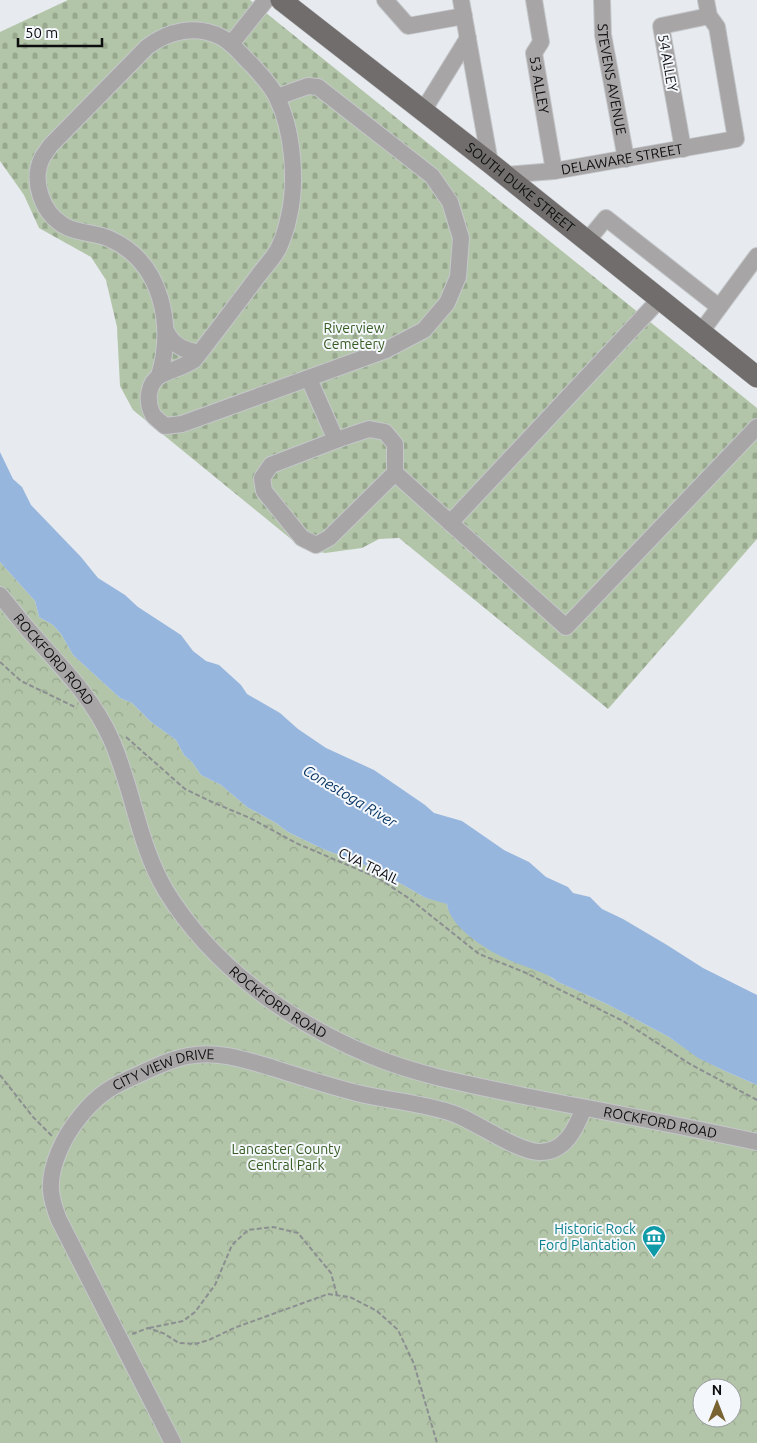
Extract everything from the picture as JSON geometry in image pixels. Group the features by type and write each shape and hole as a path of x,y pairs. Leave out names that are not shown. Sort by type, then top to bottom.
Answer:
{"main road":[{"name":"SOUTH DUKE STREET","path":"281,0 757,376"}],"street":[{"path":"231,44 266,0"},
{"path":"385,0 408,26 462,8 497,169"},
{"name":"53 ALLEY","path":"534,0 541,42 534,53 554,171"},
{"name":"STEVENS AVENUE","path":"602,0 603,35 626,159"},
{"name":"DELAWARE STREET","path":"497,169 554,171 736,139 717,27 708,8"},
{"name":"54 ALLEY","path":"683,149 661,26 708,8"},
{"path":"159,376 182,368 194,360 280,247 289,216 294,186 291,147 277,97 258,72 221,36 203,31 186,30 170,33 147,47 50,146 38,170 40,195 44,205 56,220 74,230 110,239 131,253 148,272 162,300 166,331 164,358 159,376 149,390 149,402 154,416 165,426 182,424 386,350 424,330 447,303 458,277 461,238 450,202 432,176 318,87 308,86 277,97"},
{"path":"423,111 468,38"},
{"path":"588,241 606,218 719,307"},
{"path":"701,332 757,256"},
{"path":"450,523 660,299"},
{"path":"166,331 170,339 178,346 199,353"},
{"path":"309,378 336,440"},
{"path":"395,473 566,627 757,427"},
{"path":"369,429 385,432 395,444 395,473 329,538 316,544 302,538 264,491 262,478 271,466 369,429"},
{"name":"ROCKFORD ROAD","path":"0,595 84,692 101,719 118,756 150,860 164,888 192,928 226,963 263,994 314,1028 372,1057 435,1077 757,1142"},
{"name":"CITY VIEW DRIVE","path":"173,1443 53,1205 51,1180 62,1146 74,1124 100,1095 118,1084 167,1062 196,1055 213,1054 238,1058 357,1093 449,1112 483,1127 510,1142 534,1151 551,1150 572,1135 584,1108"}],"path":[{"path":"0,662 21,681 78,708"},
{"name":"CVA TRAIL","path":"122,734 185,789 250,818 296,843 378,878 410,899 479,954 524,972 623,1021 690,1064 757,1100"},
{"path":"0,1075 33,1117 62,1146"},
{"path":"120,1339 148,1328 182,1321 195,1312 215,1285 232,1245 248,1230 273,1227 298,1233 331,1273 337,1295"},
{"path":"148,1328 163,1333 179,1343 195,1344 328,1294 350,1297 377,1310 398,1330 414,1364 436,1443"}],"green space":[{"name":"Riverview Cemetery","path":"68,0 250,0 757,408 757,539 608,709 399,538 379,539 362,548 325,553 302,548 133,410 120,386 117,327 106,280 91,257 39,228 24,195 0,161 0,32"},
{"name":"Lancaster County Central Park","path":"0,562 35,601 39,617 53,625 61,634 73,655 120,698 132,703 151,722 176,740 184,755 192,762 201,775 221,785 247,807 288,832 323,849 373,868 426,898 447,904 448,909 558,982 607,1004 669,1037 699,1058 757,1085 757,1443 0,1443"}],"water":[{"name":"Conestoga River","path":"0,452 13,479 22,487 31,505 81,557 98,578 181,635 193,651 206,661 219,665 241,685 247,694 280,713 298,729 326,748 374,770 434,813 462,821 504,850 529,862 546,877 568,887 573,893 590,897 602,909 623,919 703,968 757,995 757,1085 698,1058 669,1037 607,1004 558,982 546,974 497,954 461,929 454,921 447,904 426,898 373,868 323,849 288,832 247,807 221,785 201,775 192,762 184,755 176,740 151,722 132,703 120,698 73,655 61,634 53,625 39,617 35,601 0,562"}],"place":[{"name":"Historic Rock Ford Plantation","path":"654,1258"}]}
